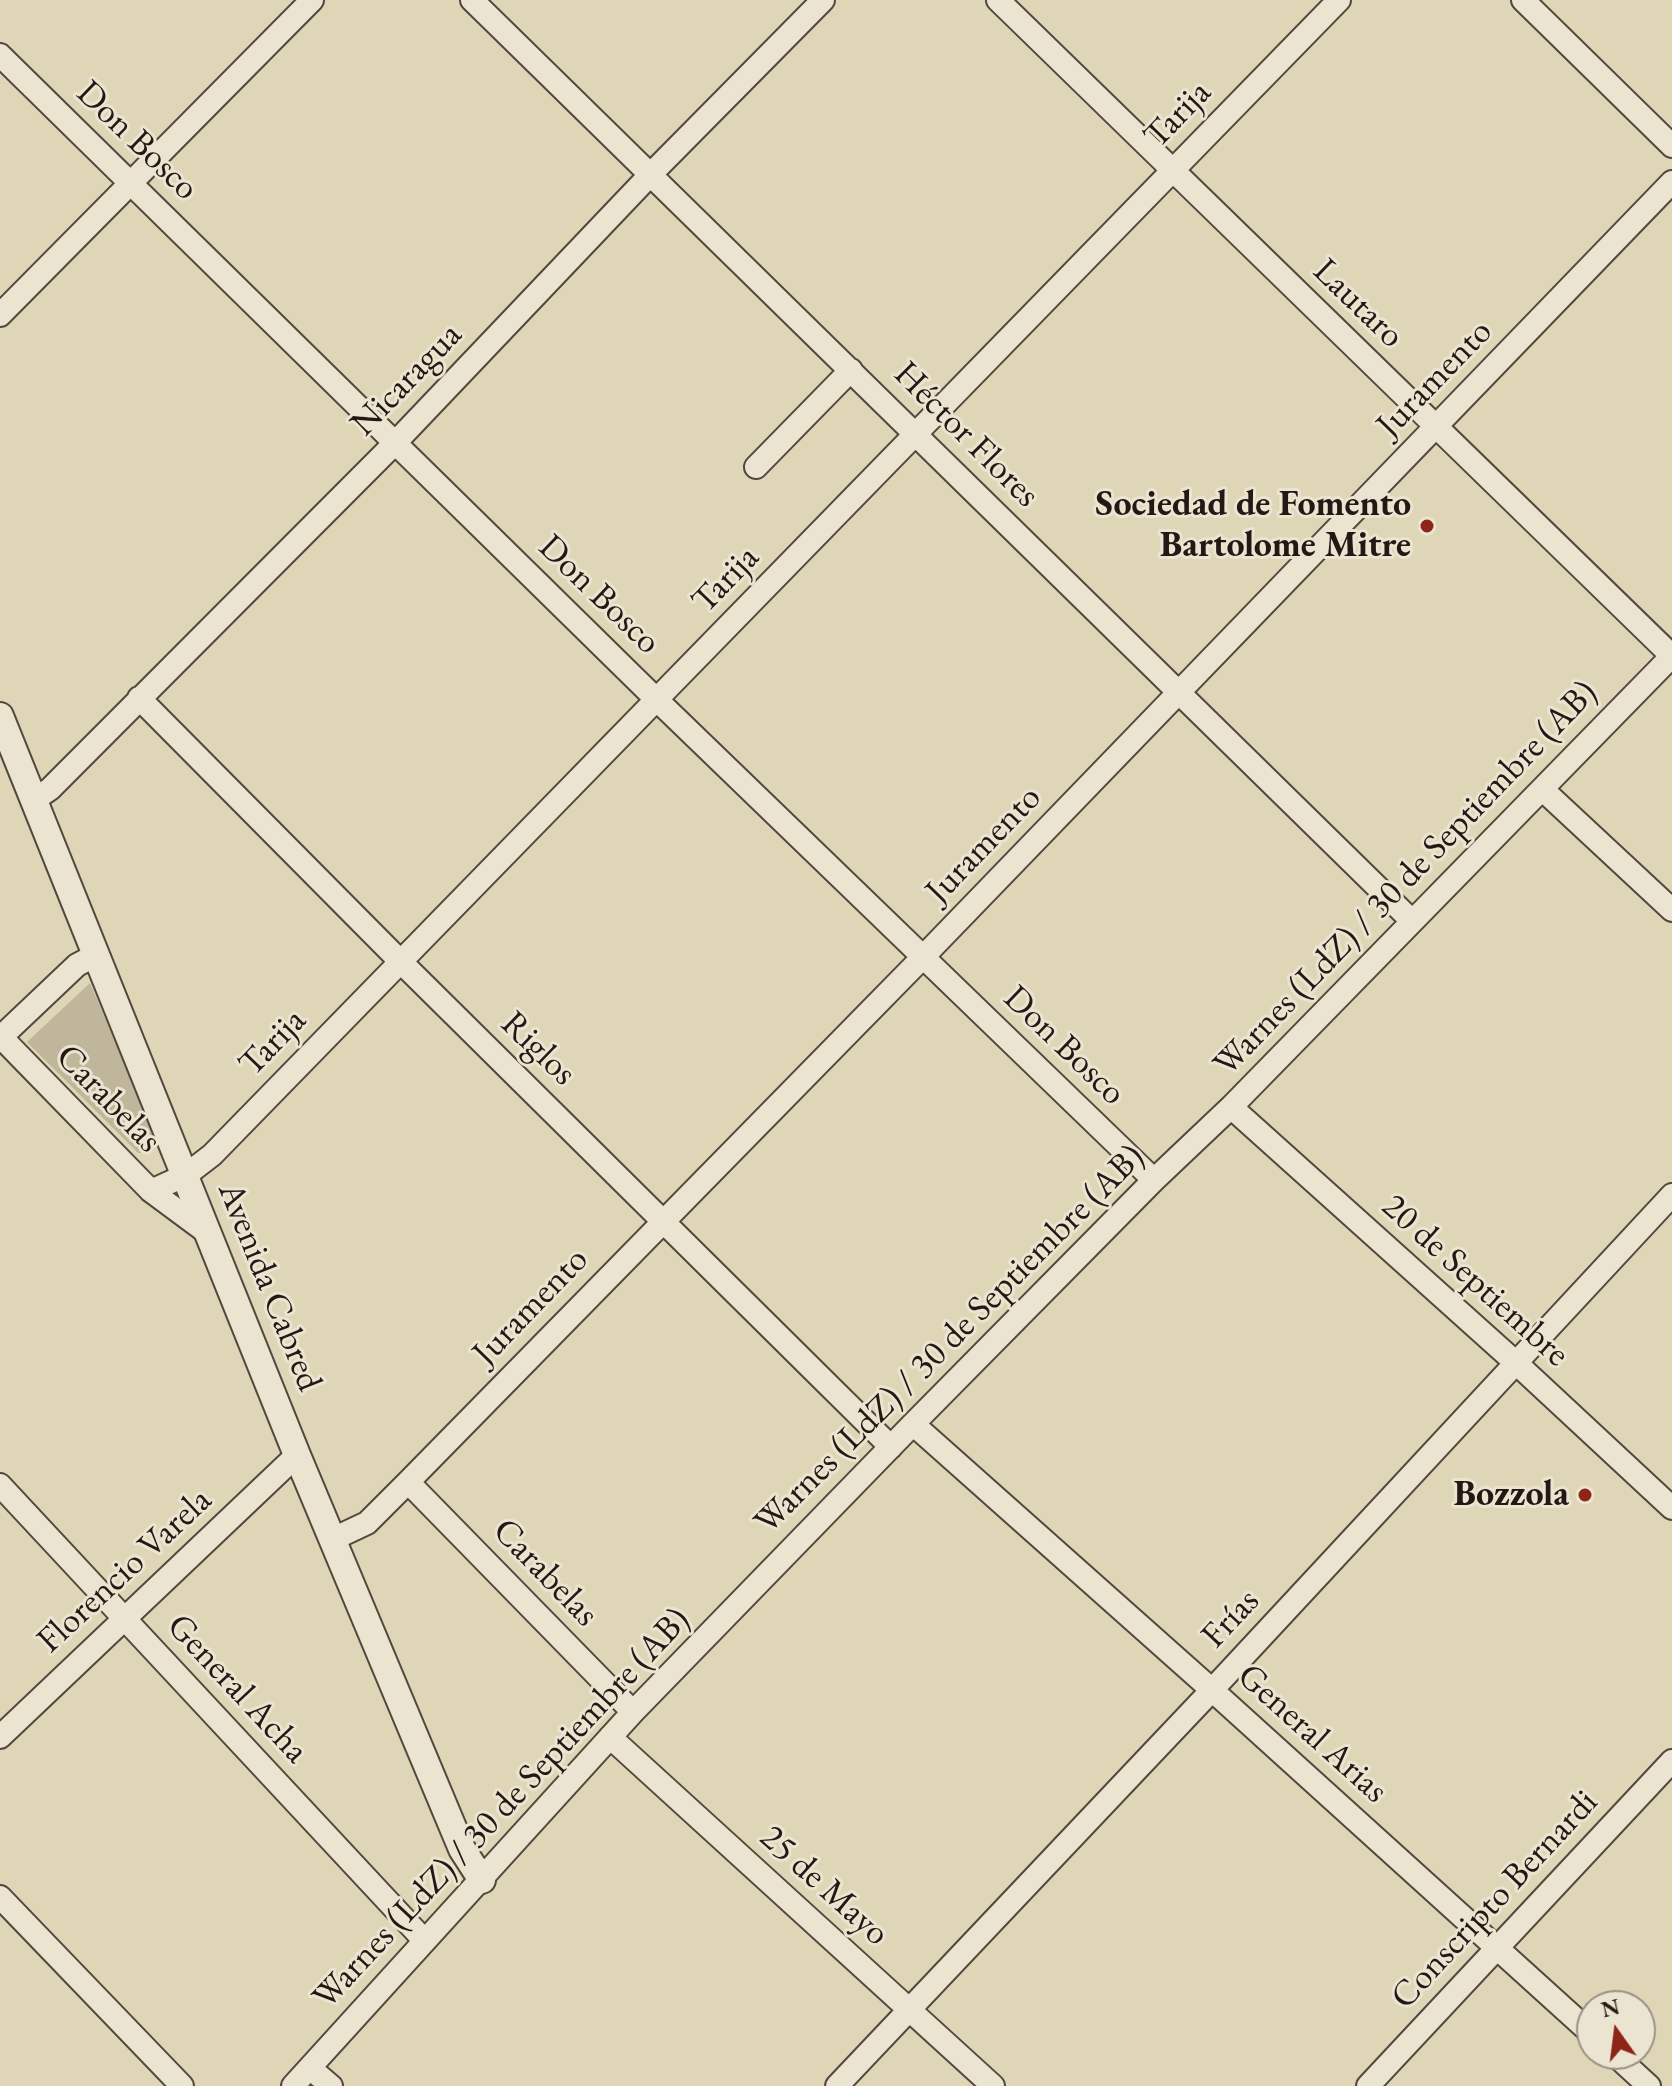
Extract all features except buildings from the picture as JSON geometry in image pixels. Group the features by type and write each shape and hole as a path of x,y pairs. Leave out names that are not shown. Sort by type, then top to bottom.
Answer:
{"street":[{"path":"0,315 312,0"},
{"name":"Héctor Flores","path":"472,0 1411,920"},
{"name":"Nicaragua","path":"34,800 50,789 395,443 650,175 823,0"},
{"name":"Lautaro","path":"998,0 1672,656"},
{"name":"Tarija","path":"151,1191 186,1175 212,1155 1339,0"},
{"path":"1523,0 1672,146"},
{"name":"Don Bosco","path":"0,55 657,700 1154,1180"},
{"name":"Juramento","path":"333,1539 367,1523 408,1482 923,957 1672,182"},
{"path":"756,467 851,370"},
{"name":"Warnes (LdZ) / 30 de Septiembre (AB)","path":"293,2086 633,1712 1672,656"},
{"name":"Riglos","path":"139,698 891,1447"},
{"name":"Avenida Cabred","path":"0,716 297,1455 462,1849 482,1880"},
{"path":"1542,789 1672,910"},
{"path":"0,1037 77,965 96,955"},
{"name":"Carabelas","path":"0,1037 151,1191 209,1234"},
{"name":"20 de Septiembre","path":"1231,1107 1672,1508"},
{"name":"Frías","path":"837,2086 1212,1690 1672,1195"},
{"name":"General Arias","path":"913,1424 1576,2019"},
{"name":"Florencio Varela","path":"0,1737 297,1455"},
{"name":"Carabelas","path":"408,1482 633,1712"},
{"name":"General Acha","path":"0,1485 424,1940"},
{"name":"25 de Mayo","path":"610,1737 993,2086"},
{"name":"Conscripto Bernardi","path":"1368,2086 1672,1761"},
{"path":"0,1897 182,2086"},
{"path":"310,2068 331,2086"},
{"path":"1632,2070 1649,2086"}],"shaded area":[{"path":"90,983 157,1140 151,1153 138,1153 27,1042"}],"place":[{"name":"Sociedad de Fomento Bartolome Mitre","path":"1427,526"},
{"name":"Bozzola","path":"1585,1495"}]}
